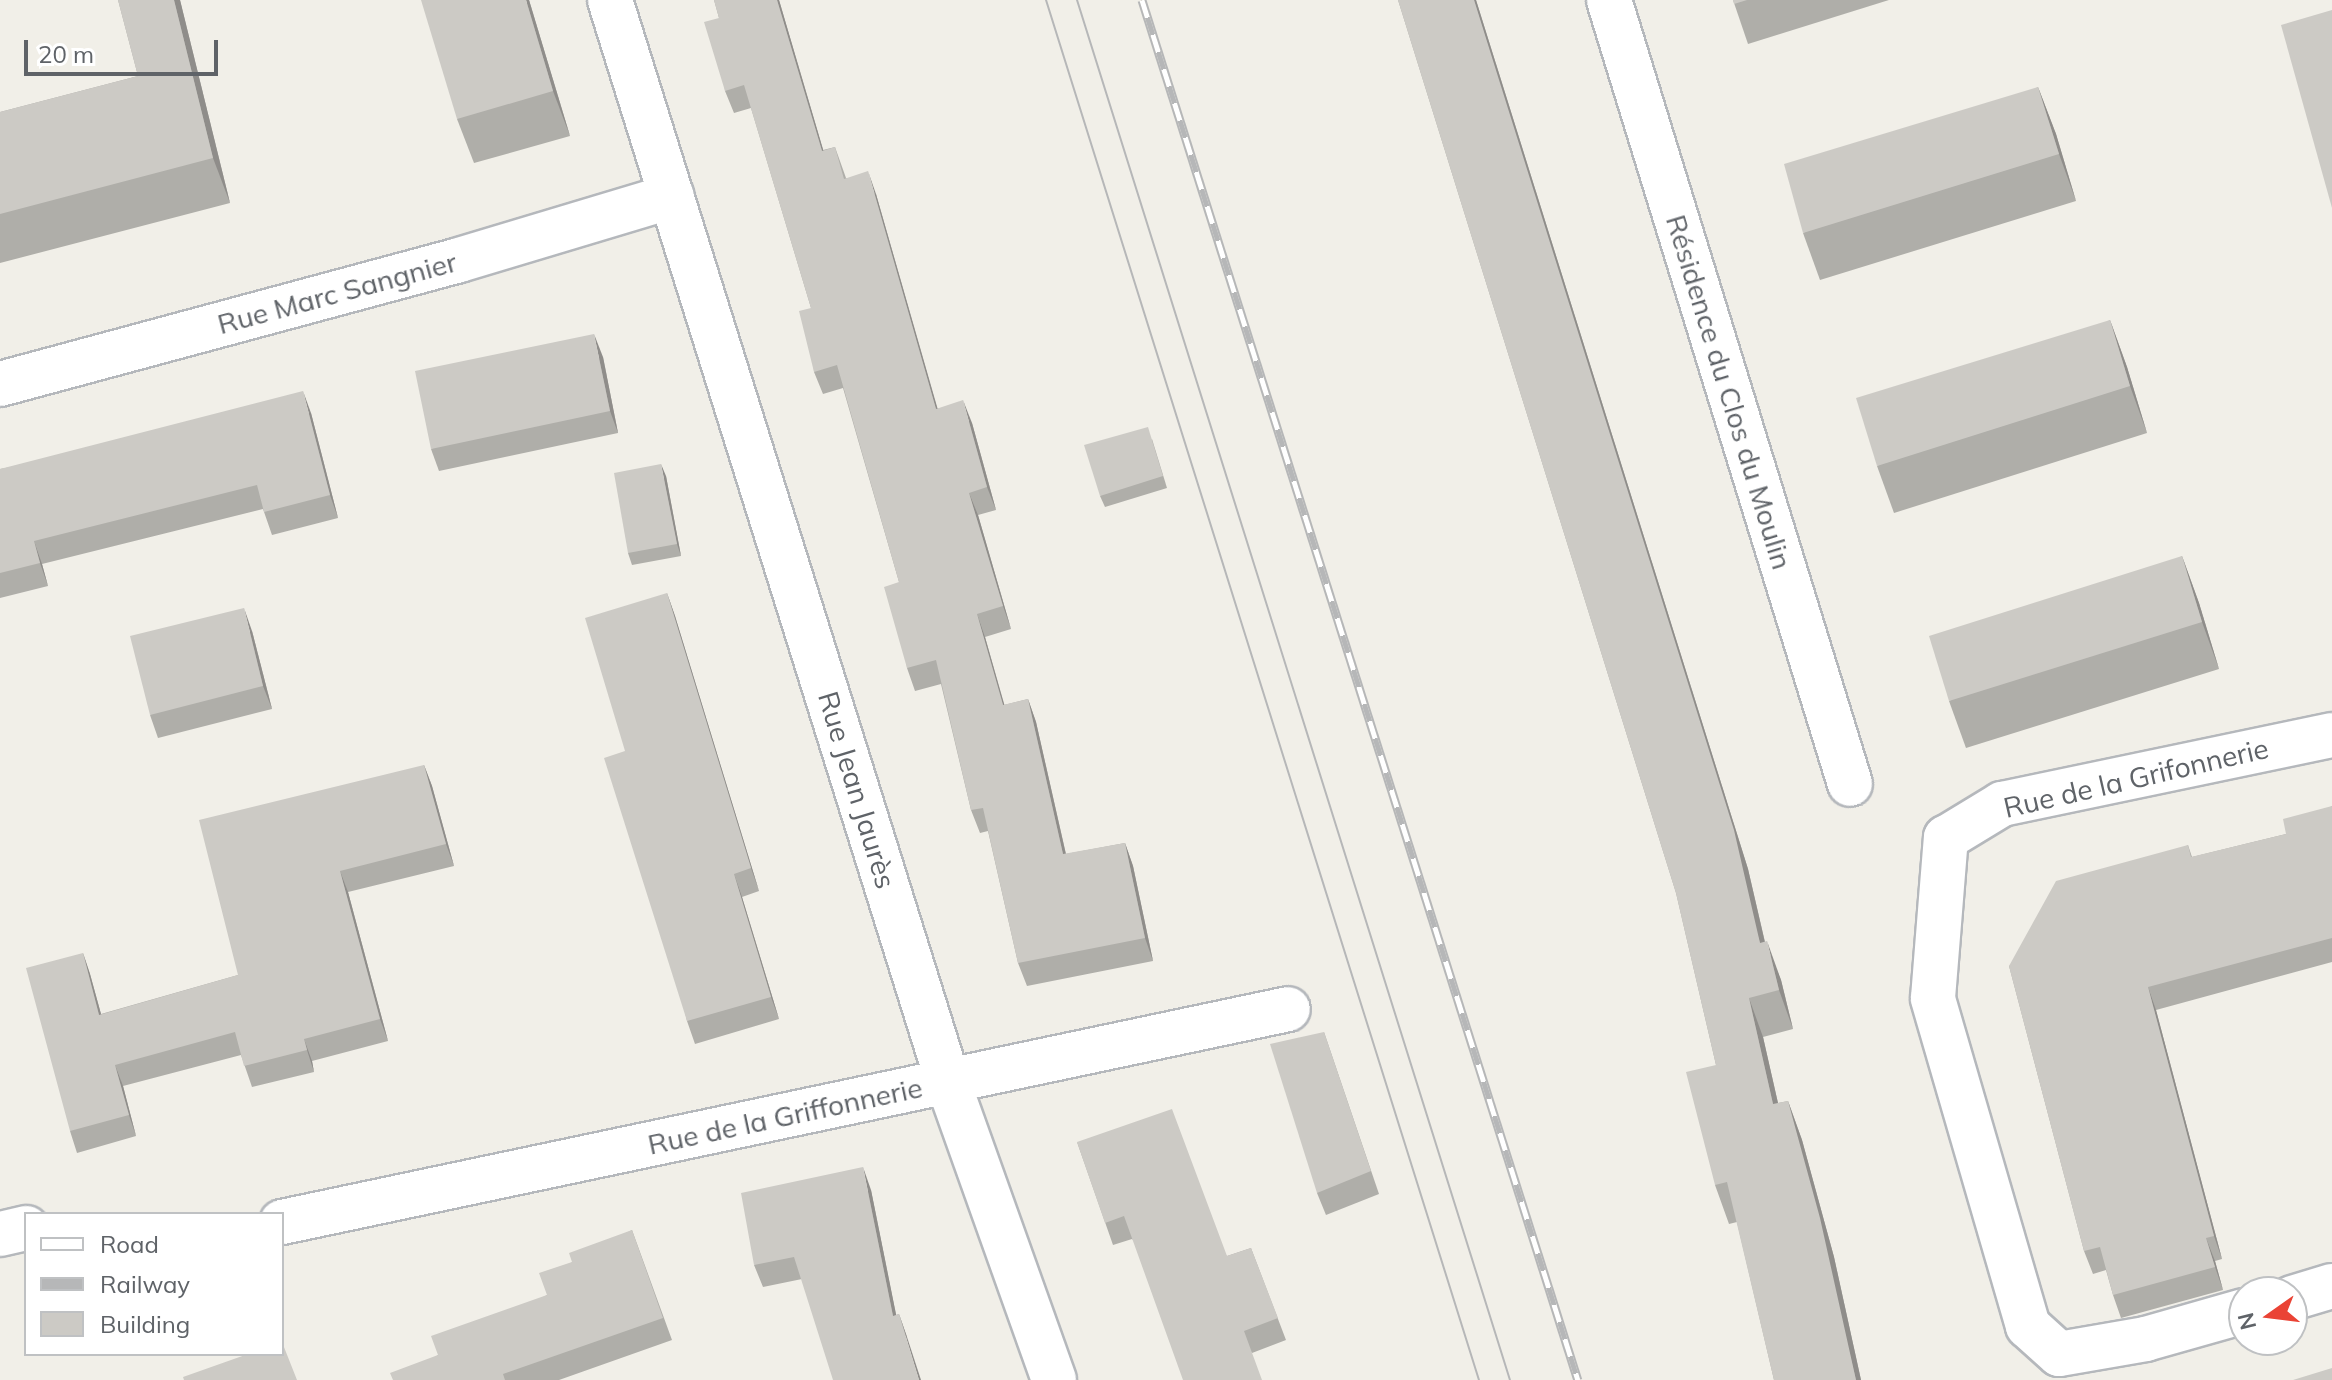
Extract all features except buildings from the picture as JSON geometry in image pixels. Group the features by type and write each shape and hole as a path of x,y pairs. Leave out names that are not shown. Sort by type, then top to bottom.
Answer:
{"street":[{"name":"Rue Jean Jaurès","path":"610,0 948,1082 1054,1380"},
{"name":"Résidence du Clos du Moulin","path":"1609,0 1850,784"},
{"name":"Rue Marc Sangnier","path":"0,384 672,196"},
{"name":"Rue de la Grifonnerie","path":"2228,1316 2146,1339 2059,1354 2028,1326 1933,998 1946,838 2002,804 2332,735"},
{"name":"Rue de la Griffonnerie","path":"284,1222 1288,1009"},
{"path":"0,1234 24,1228"},
{"path":"2308,1293 2332,1286"}],"tram line":[{"path":"1046,0 1479,1380"},
{"path":"1077,0 1510,1380"}],"railway":[{"path":"1142,0 1578,1380"}]}
